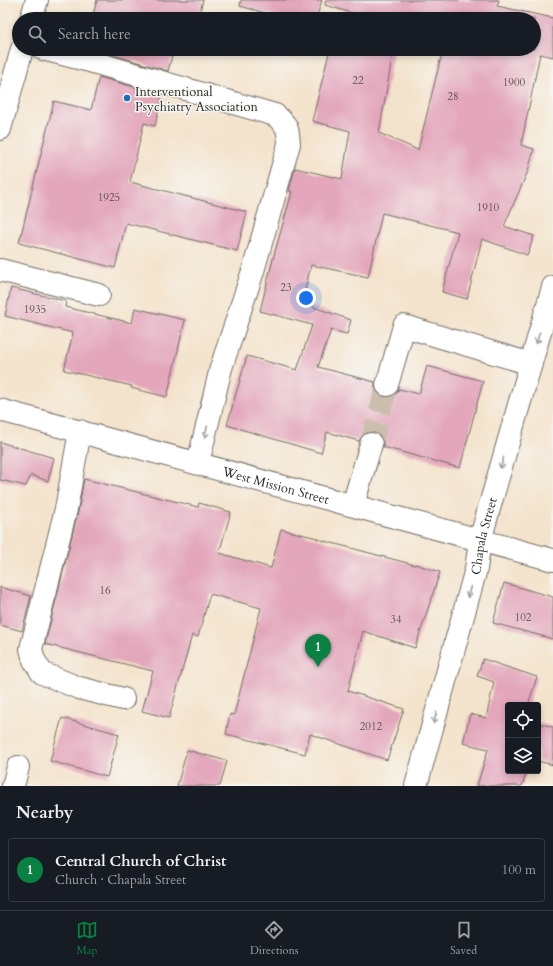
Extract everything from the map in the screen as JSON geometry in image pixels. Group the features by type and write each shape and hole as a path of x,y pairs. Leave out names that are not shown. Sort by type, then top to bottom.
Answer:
{"main road":[{"path":"33,12 37,0"},
{"path":"0,129 4,99 19,56"},
{"path":"70,56 275,115 283,122 288,130 289,144 283,167 254,271 221,368 198,463"},
{"path":"0,270 100,295"},
{"name":"Chapala Street","path":"416,786 476,569 480,541 489,507 553,287"},
{"path":"387,386 404,326 531,364"},
{"name":"West Mission Street","path":"0,410 553,560"},
{"path":"80,431 66,509 31,649 34,660 42,673 79,688 122,699"},
{"path":"353,505 371,444"}],"building":[{"path":"97,0 203,0 200,12 94,12"},
{"path":"241,0 322,0 318,12 262,12 240,6"},
{"path":"326,0 499,0 497,6 525,12 348,12 325,5"},
{"path":"541,15 553,18 553,57 541,54"},
{"path":"117,56 172,56 168,71"},
{"path":"328,56 392,56 379,133 418,150 441,56 540,56 521,145 534,149 528,171 504,226 534,236 527,255 482,239 467,299 442,292 458,232 382,213 368,277 311,265 302,303 351,320 347,334 331,330 318,367 375,382 375,388 383,397 390,397 396,394 399,389 419,394 427,366 483,381 460,468 383,447 383,441 380,436 374,432 368,432 363,435 359,441 327,432 321,453 227,425 247,356 297,370 312,325 260,311 292,192 289,191 295,168 342,179 350,131 312,121"},
{"path":"99,77 162,95 155,126 144,123 130,182 247,212 237,251 126,223 115,268 19,243 54,101 91,110"},
{"path":"11,288 66,301 65,307 132,323 135,308 185,320 167,397 131,388 132,386 64,370 73,333 5,316"},
{"path":"0,442 54,458 48,481 31,475 26,486 0,480"},
{"path":"84,479 198,507 199,503 231,512 219,553 271,568 281,529 440,572 415,648 363,631 348,691 404,709 387,760 310,734 305,754 226,734 230,714 234,715 261,608 210,594 198,637 192,635 169,718 142,711 153,671 45,644 78,512"},
{"path":"504,583 553,597 553,639 493,623"},
{"path":"0,587 31,596 22,631 0,625"},
{"path":"483,659 537,677 529,702 505,702 505,774 526,774 522,786 477,786 488,749 463,743 470,714 486,718 494,682 477,676"},
{"path":"62,718 119,734 107,777 50,761"},
{"path":"541,724 553,727 553,765 541,762"},
{"path":"187,750 227,761 220,786 177,786"}],"tunnel":[{"path":"371,444 387,385"}],"place":[{"name":"Interventional Psychiatry Association","path":"127,98"},
{"name":"Central Church of Christ","path":"318,667"}]}
